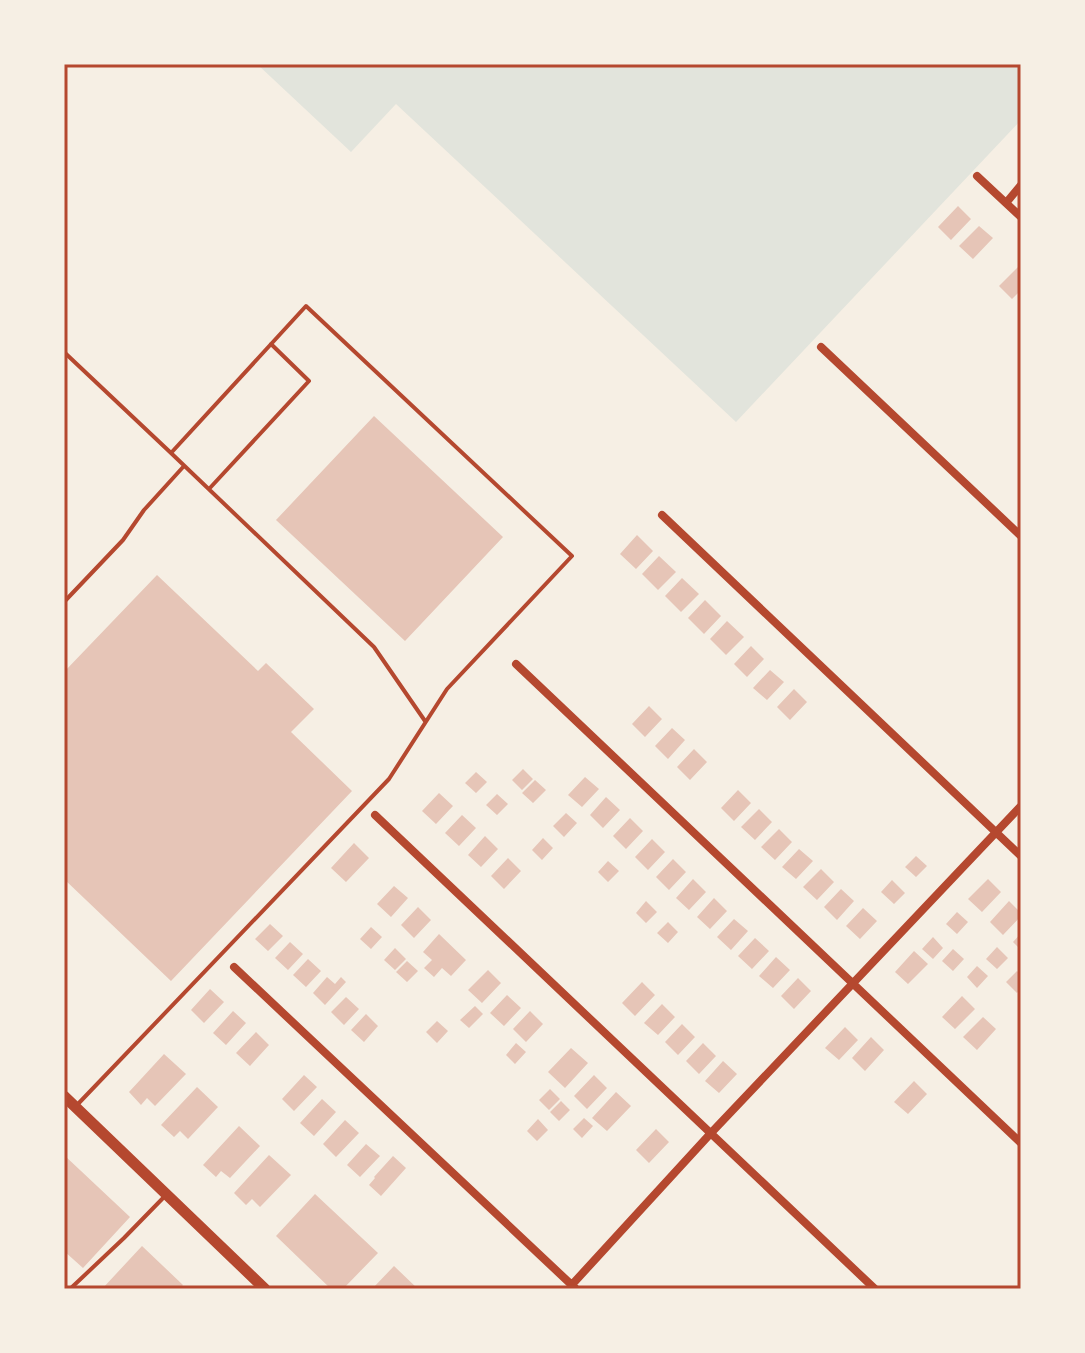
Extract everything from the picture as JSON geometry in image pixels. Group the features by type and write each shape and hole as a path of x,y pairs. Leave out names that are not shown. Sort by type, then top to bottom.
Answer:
{"main road":[{"path":"64,1096 260,1287"}],"street":[{"path":"977,176 1021,217"},
{"path":"1006,203 1021,185"},
{"path":"821,347 1021,536"},
{"path":"662,515 1021,856"},
{"path":"516,664 1021,1143"},
{"path":"234,967 572,1288 711,1133 1021,806"},
{"path":"375,815 875,1289"}],"lane":[{"path":"75,1107 389,779 447,689 572,556 306,306 171,453"},
{"path":"209,489 309,381 271,344"},
{"path":"64,352 374,647 425,721"},
{"path":"64,602 123,540 144,510 184,466"},
{"path":"70,1289 167,1194"}],"shaded area":[{"path":"257,64 1021,64 1021,120 736,422 396,104 351,152"}],"building":[{"path":"958,206 971,219 951,240 938,227"},
{"path":"979,226 993,238 973,259 959,246"},
{"path":"1019,266 1021,290 1012,299 999,286"},
{"path":"374,416 503,537 405,641 276,520"},
{"path":"637,535 653,551 636,569 620,554"},
{"path":"659,556 676,572 658,590 642,574"},
{"path":"157,575 258,671 266,663 314,709 291,732 352,791 171,981 64,879 64,672"},
{"path":"682,578 699,594 681,612 665,596"},
{"path":"705,600 721,616 704,634 688,618"},
{"path":"727,621 744,637 726,655 710,639"},
{"path":"751,646 764,659 747,677 734,664"},
{"path":"770,670 784,682 767,700 753,688"},
{"path":"794,689 807,702 790,720 777,707"},
{"path":"649,706 662,719 645,737 632,724"},
{"path":"672,728 685,740 668,759 655,746"},
{"path":"694,749 707,762 690,780 677,767"},
{"path":"523,769 533,779 522,790 512,780"},
{"path":"476,772 487,782 476,793 465,783"},
{"path":"585,777 599,789 582,807 568,795"},
{"path":"535,780 546,790 533,803 522,793"},
{"path":"738,790 751,803 734,821 721,808"},
{"path":"439,793 453,806 436,824 422,811"},
{"path":"497,794 508,804 497,815 486,805"},
{"path":"606,797 620,810 603,828 590,815"},
{"path":"759,809 772,822 755,840 741,827"},
{"path":"566,813 577,823 564,837 553,826"},
{"path":"462,815 476,828 459,846 445,833"},
{"path":"630,818 643,831 626,849 613,836"},
{"path":"779,829 792,842 775,860 761,847"},
{"path":"485,836 498,849 481,867 468,855"},
{"path":"543,838 553,848 542,860 532,850"},
{"path":"652,839 665,852 648,870 635,857"},
{"path":"354,843 369,858 346,882 331,868"},
{"path":"799,849 813,861 796,879 782,867"},
{"path":"916,856 927,866 916,877 905,867"},
{"path":"508,858 521,871 504,889 491,876"},
{"path":"673,859 686,872 669,890 656,877"},
{"path":"608,861 619,871 608,882 598,872"},
{"path":"821,869 834,882 817,900 803,887"},
{"path":"693,879 706,892 689,910 676,898"},
{"path":"988,879 1001,892 982,912 968,899"},
{"path":"892,880 905,893 894,904 881,892"},
{"path":"394,886 408,898 391,917 377,904"},
{"path":"841,889 854,901 837,920 824,907"},
{"path":"714,898 727,911 710,929 697,917"},
{"path":"646,901 657,912 646,923 636,913"},
{"path":"1009,901 1021,916 1003,935 990,922"},
{"path":"418,907 431,920 414,938 401,925"},
{"path":"863,908 877,921 860,939 846,926"},
{"path":"957,912 968,922 957,934 946,924"},
{"path":"734,919 748,931 731,950 717,937"},
{"path":"668,922 678,932 668,943 657,933"},
{"path":"270,924 283,936 268,951 255,939"},
{"path":"371,927 382,937 371,949 360,939"},
{"path":"1021,933 1021,950 1013,942"},
{"path":"439,934 466,960 451,976 442,968 434,977 424,968 432,960 423,952"},
{"path":"933,937 943,948 933,959 922,949"},
{"path":"755,938 769,951 752,969 738,956"},
{"path":"290,942 303,954 288,970 275,958"},
{"path":"997,947 1008,958 997,969 986,959"},
{"path":"395,948 406,959 395,970 384,960"},
{"path":"953,949 964,959 953,971 942,961"},
{"path":"914,951 928,964 908,984 895,972"},
{"path":"776,957 790,970 773,988 759,976"},
{"path":"308,959 321,971 306,987 293,975"},
{"path":"407,961 418,971 407,982 396,972"},
{"path":"977,966 988,976 977,988 967,977"},
{"path":"488,970 501,983 482,1003 468,990"},
{"path":"1017,971 1021,975 1021,988 1017,993 1006,982"},
{"path":"327,977 335,984 341,977 346,982 325,1005 313,993"},
{"path":"798,978 811,991 794,1009 781,996"},
{"path":"642,982 655,995 635,1016 622,1003"},
{"path":"210,989 224,1002 204,1023 191,1010"},
{"path":"507,995 521,1008 504,1026 490,1013"},
{"path":"962,996 975,1009 955,1029 942,1017"},
{"path":"346,997 359,1009 344,1025 331,1012"},
{"path":"662,1004 675,1017 658,1035 644,1023"},
{"path":"475,1006 483,1014 469,1028 460,1020"},
{"path":"233,1011 246,1023 226,1045 213,1033"},
{"path":"530,1011 543,1024 526,1042 513,1029"},
{"path":"366,1014 378,1026 364,1042 351,1030"},
{"path":"983,1017 996,1029 977,1050 963,1037"},
{"path":"437,1021 448,1031 437,1043 426,1032"},
{"path":"682,1024 695,1037 678,1055 665,1042"},
{"path":"845,1027 858,1040 839,1060 825,1048"},
{"path":"256,1032 269,1045 250,1066 236,1053"},
{"path":"871,1037 884,1050 865,1071 852,1058"},
{"path":"516,1043 526,1052 515,1064 506,1055"},
{"path":"703,1043 716,1056 699,1074 686,1061"},
{"path":"571,1048 588,1063 565,1088 548,1072"},
{"path":"164,1054 186,1074 155,1106 147,1098 141,1105 129,1092"},
{"path":"723,1061 737,1074 719,1093 705,1081"},
{"path":"304,1075 317,1087 294,1111 282,1099"},
{"path":"594,1075 607,1088 587,1109 574,1096"},
{"path":"914,1081 927,1094 908,1114 894,1102"},
{"path":"197,1087 218,1107 188,1139 180,1131 174,1137 161,1125"},
{"path":"550,1089 560,1099 549,1110 539,1100"},
{"path":"616,1092 631,1106 607,1131 592,1118"},
{"path":"322,1099 336,1112 314,1136 300,1123"},
{"path":"561,1101 570,1110 559,1121 550,1112"},
{"path":"584,1118 593,1126 582,1138 573,1129"},
{"path":"538,1119 548,1130 537,1141 527,1131"},
{"path":"345,1120 359,1133 336,1157 323,1144"},
{"path":"239,1126 260,1146 230,1178 221,1171 216,1177 203,1165"},
{"path":"656,1129 669,1142 649,1163 636,1150"},
{"path":"366,1144 380,1156 360,1177 347,1165"},
{"path":"64,1155 130,1217 83,1268 64,1251"},
{"path":"269,1155 291,1175 260,1207 252,1199 246,1205 234,1193"},
{"path":"393,1156 406,1168 381,1196 369,1185"},
{"path":"315,1194 378,1253 343,1289 331,1289 276,1236"},
{"path":"142,1246 183,1285 179,1289 102,1289"},
{"path":"394,1266 418,1289 372,1289"}]}
